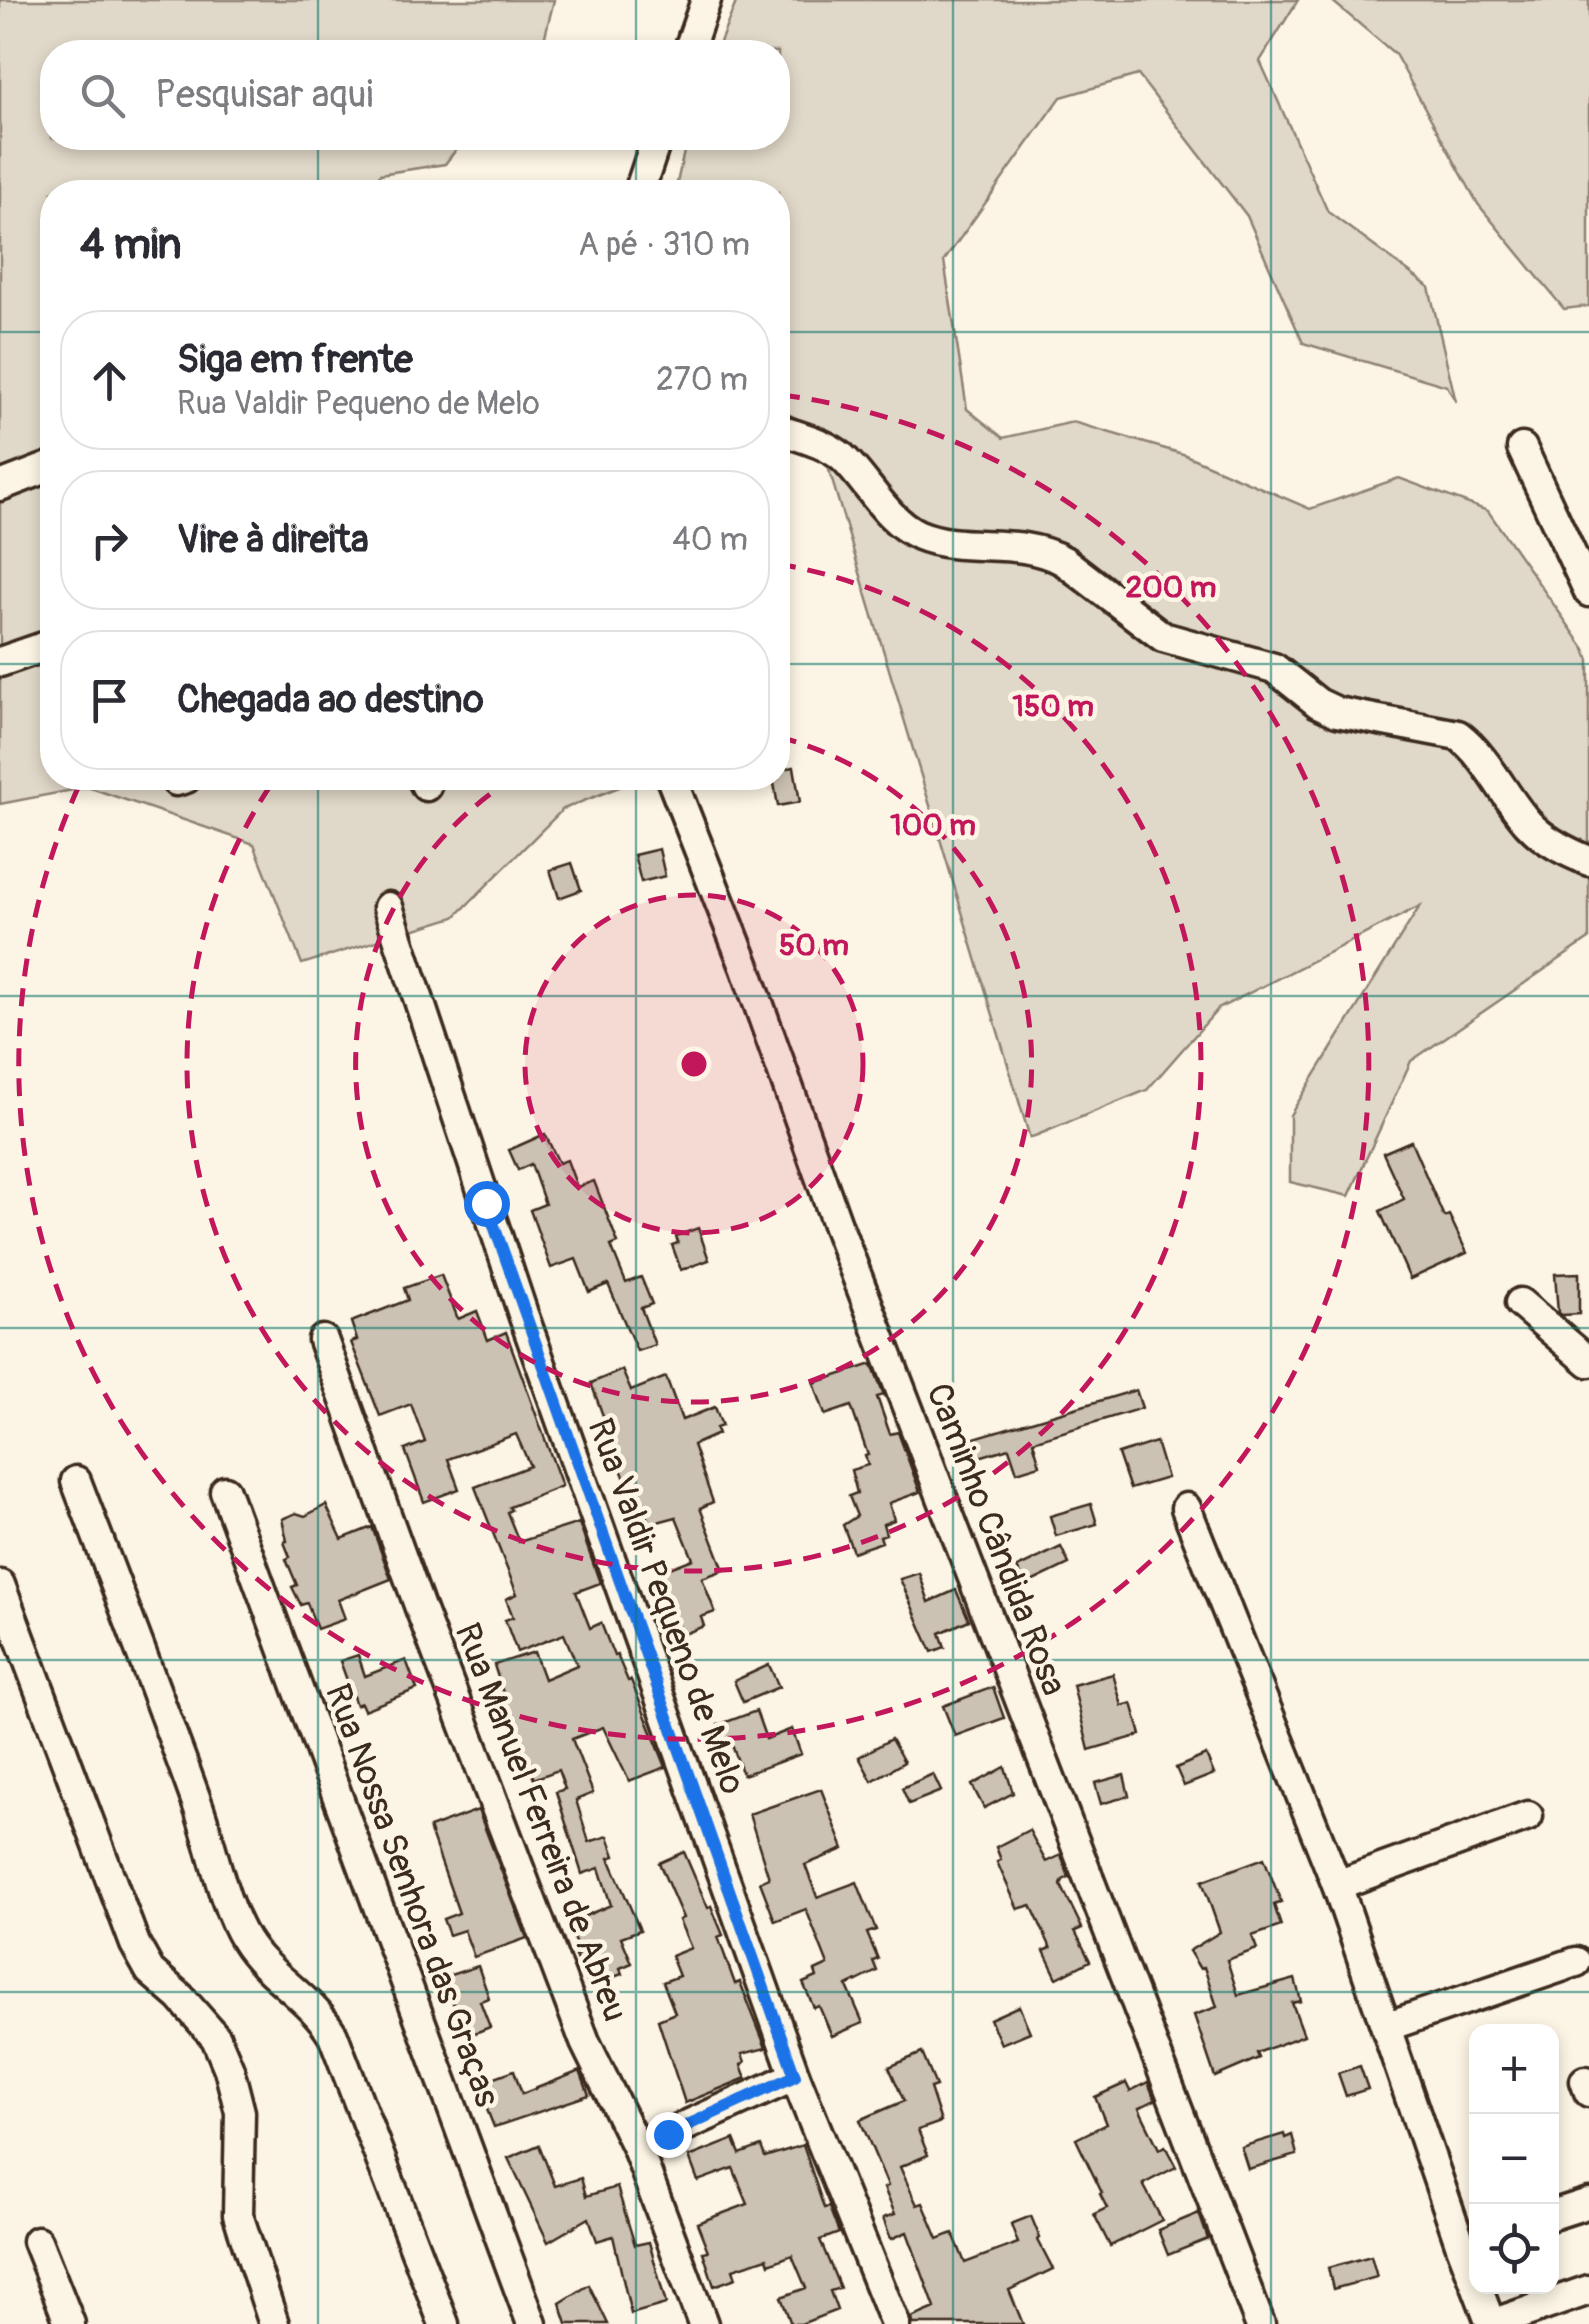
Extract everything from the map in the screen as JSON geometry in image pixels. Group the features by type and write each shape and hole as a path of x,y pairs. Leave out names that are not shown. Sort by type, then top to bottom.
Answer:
{"street":[{"path":"692,40 706,0"},
{"path":"643,180 653,150"},
{"path":"790,433 820,443 841,457 896,519 913,532 936,541 1026,546 1045,551 1064,561 1164,637 1274,668 1318,703 1337,712 1458,734 1471,745 1529,826 1554,845 1589,862"},
{"path":"1522,448 1589,592"},
{"path":"0,486 40,471"},
{"path":"0,662 40,648"},
{"name":"Caminho Cândida Rosa","path":"676,790 746,969 838,1228 1260,2324"},
{"name":"Rua Valdir Pequeno de Melo","path":"388,907 523,1314 795,2076 894,2324"},
{"path":"1520,1302 1589,1362"},
{"name":"Rua Manuel Ferreira de Abreu","path":"324,1340 420,1608 585,2042 637,2148 703,2324"},
{"path":"76,1480 198,1806 238,1925 256,1956 319,2012 333,2035 444,2324"},
{"name":"Rua Nossa Senhora das Graças","path":"225,1491 532,2324"},
{"path":"1186,1508 1338,1885 1468,2240 1492,2324 1589,2290"},
{"path":"0,1585 135,1944 150,1971 180,1997 216,2038 229,2069 240,2112 238,2215 274,2324"},
{"path":"1338,1885 1528,1816"},
{"path":"1388,2026 1576,1962"},
{"path":"637,2148 795,2076"},
{"path":"1559,2213 1589,2203"},
{"path":"36,2241 70,2324"}],"shaded area":[{"path":"0,0 554,0 542,40 40,40 40,150 456,150 445,164 380,174 376,180 40,180 40,790 72,790 0,804"},
{"path":"737,0 1298,0 1260,61 1328,212 1429,287 1456,402 1447,386 1303,343 1247,216 1138,75 1061,97 944,261 967,409 1003,438 1073,422 1183,454 1310,509 1399,478 1488,511 1585,649 1589,660 1589,939 1411,1061 1349,1196 1290,1182 1290,1115 1420,906 1218,1009 1147,1090 1030,1138 817,430 790,415 790,180 678,180 684,150 790,150 790,40 721,40"},
{"path":"1331,0 1589,0 1589,306 1564,309 1478,204 1395,54"},
{"path":"97,790 612,790 563,809 455,917 302,964 254,844"}],"building":[{"path":"794,767 800,802 778,806 775,790 790,790 790,768"},
{"path":"659,849 665,876 641,882 634,855"},
{"path":"572,863 581,890 559,898 550,870"},
{"path":"545,1134 559,1163 567,1160 577,1187 594,1181 618,1243 611,1246 626,1283 641,1277 652,1304 641,1308 655,1345 637,1351 608,1284 589,1292 576,1259 551,1268 530,1210 545,1204 531,1164 518,1170 509,1150"},
{"path":"1411,1141 1444,1217 1449,1215 1467,1253 1410,1279 1380,1211 1404,1199 1383,1153"},
{"path":"698,1228 709,1260 681,1270 672,1245 678,1243 676,1236"},
{"path":"1579,1273 1579,1314 1561,1315 1555,1274"},
{"path":"441,1275 458,1319 477,1311 488,1340 506,1332 562,1486 509,1507 507,1512 519,1542 579,1523 600,1583 576,1592 590,1628 601,1623 614,1656 617,1655 628,1681 631,1680 666,1767 629,1781 603,1727 572,1739 593,1793 576,1800 589,1842 608,1836 615,1856 609,1858 640,1930 621,1937 632,1963 620,1968 622,1974 589,1986 575,1956 579,1954 568,1923 611,1905 599,1868 582,1874 556,1792 565,1789 558,1770 534,1779 509,1719 495,1718 489,1700 504,1696 494,1665 534,1652 544,1679 577,1665 564,1634 517,1652 505,1620 513,1617 506,1599 517,1594 475,1487 530,1466 516,1434 448,1459 459,1489 424,1502 405,1450 425,1442 411,1404 380,1416 351,1342 357,1340 351,1322 408,1300 404,1288"},
{"path":"872,1364 884,1395 877,1397 890,1434 898,1432 920,1492 889,1503 894,1520 883,1524 886,1534 880,1536 882,1542 853,1552 843,1525 857,1516 849,1496 857,1493 851,1470 868,1465 868,1455 851,1406 825,1415 814,1383"},
{"path":"622,1370 631,1391 666,1377 682,1420 715,1407 722,1426 716,1428 718,1434 693,1445 713,1502 700,1508 724,1570 702,1578 715,1612 701,1617 704,1626 682,1635 667,1600 657,1603 651,1586 665,1581 662,1571 693,1559 676,1517 650,1524 636,1492 631,1494 617,1459 609,1463 599,1440 606,1437 601,1426 606,1424 591,1383"},
{"path":"1136,1390 1142,1408 1033,1441 1040,1465 1017,1472 1009,1448 959,1463 954,1444"},
{"path":"1156,1442 1167,1478 1130,1489 1118,1454"},
{"path":"1091,1504 1097,1524 1056,1536 1050,1516"},
{"path":"326,1505 342,1539 372,1527 391,1579 338,1600 345,1619 317,1629 307,1603 301,1605 292,1587 297,1585 286,1559 290,1557 282,1519 296,1513 305,1516"},
{"path":"1061,1547 1069,1564 1025,1585 1017,1568"},
{"path":"919,1573 929,1602 956,1590 969,1620 940,1633 945,1647 932,1652 900,1579"},
{"path":"358,1655 365,1676 406,1660 417,1689 364,1710 361,1703 356,1705 340,1661"},
{"path":"769,1665 779,1687 743,1702 734,1681"},
{"path":"1113,1674 1122,1706 1132,1703 1141,1735 1089,1750 1073,1685"},
{"path":"993,1687 1004,1718 955,1736 943,1706"},
{"path":"756,1711 766,1739 792,1729 801,1754 743,1775 732,1745 726,1748 718,1725"},
{"path":"891,1739 904,1762 872,1781 859,1757"},
{"path":"1206,1755 1214,1774 1184,1786 1176,1768"},
{"path":"1005,1767 1013,1793 984,1808 972,1785"},
{"path":"933,1774 941,1791 909,1804 902,1788"},
{"path":"1124,1775 1129,1796 1101,1804 1095,1783"},
{"path":"821,1789 844,1849 805,1865 817,1897 857,1882 876,1930 867,1933 878,1959 873,1961 877,1971 847,1986 863,2023 832,2036 803,1983 817,1977 815,1971 828,1965 806,1909 775,1921 760,1882 769,1878 749,1814"},
{"path":"478,1810 527,1938 474,1957 464,1930 449,1935 443,1919 459,1913 429,1828"},
{"path":"1029,1830 1046,1862 1061,1855 1069,1877 1061,1885 1082,1928 1075,1931 1090,1961 1057,1978 1044,1951 1051,1948 1031,1905 1018,1909 997,1862 1001,1860 996,1847"},
{"path":"684,1852 708,1908 711,1906 735,1984 740,1982 766,2048 742,2054 746,2078 685,2103 658,2020 675,2013 663,1982 679,1976 671,1956 691,1948 679,1920 683,1918 659,1863"},
{"path":"1264,1858 1281,1902 1274,1905 1281,1926 1252,1936 1257,1949 1227,1960 1238,1995 1295,1979 1301,2001 1292,2003 1304,2035 1257,2053 1259,2058 1215,2077 1194,2015 1217,2007 1204,1967 1200,1969 1189,1951 1220,1932 1202,1881"},
{"path":"478,1966 489,1998 480,2001 490,2027 465,2037 444,1977"},
{"path":"1019,2006 1030,2032 1001,2044 990,2019"},
{"path":"922,2053 936,2086 930,2088 941,2122 918,2130 928,2155 900,2167 917,2205 923,2203 938,2239 953,2233 965,2263 1018,2243 1011,2224 1031,2216 1053,2269 1009,2290 1023,2324 912,2324 911,2318 935,2308 907,2232 891,2239 883,2218 895,2214 884,2188 888,2186 860,2120 904,2101 889,2067"},
{"path":"1360,2066 1368,2089 1346,2096 1338,2073"},
{"path":"514,2070 522,2094 580,2071 589,2095 494,2127 486,2107 492,2104 484,2081"},
{"path":"1148,2082 1155,2100 1139,2108 1159,2149 1165,2146 1176,2167 1143,2184 1162,2220 1110,2246 1094,2214 1107,2208 1076,2139 1106,2124 1095,2097 1126,2083 1130,2091"},
{"path":"1284,2134 1285,2138 1292,2135 1297,2155 1248,2169 1241,2147"},
{"path":"734,2139 740,2154 761,2146 765,2157 803,2145 824,2208 829,2207 839,2233 820,2240 840,2288 830,2291 837,2310 791,2324 781,2297 806,2288 792,2255 769,2264 767,2258 733,2269 736,2278 714,2286 703,2252 708,2251 697,2223 748,2204 733,2168 698,2181 689,2157"},
{"path":"539,2145 555,2186 581,2178 586,2196 617,2187 635,2245 649,2242 666,2304 631,2314 613,2236 597,2241 589,2218 548,2242 508,2158"},
{"path":"1199,2213 1208,2239 1168,2255 1158,2230"},
{"path":"1371,2256 1377,2277 1333,2289 1328,2268"},
{"path":"589,2285 608,2324 567,2324 560,2303"}],"route":[{"path":"486,1203 795,2076 668,2134"}]}
